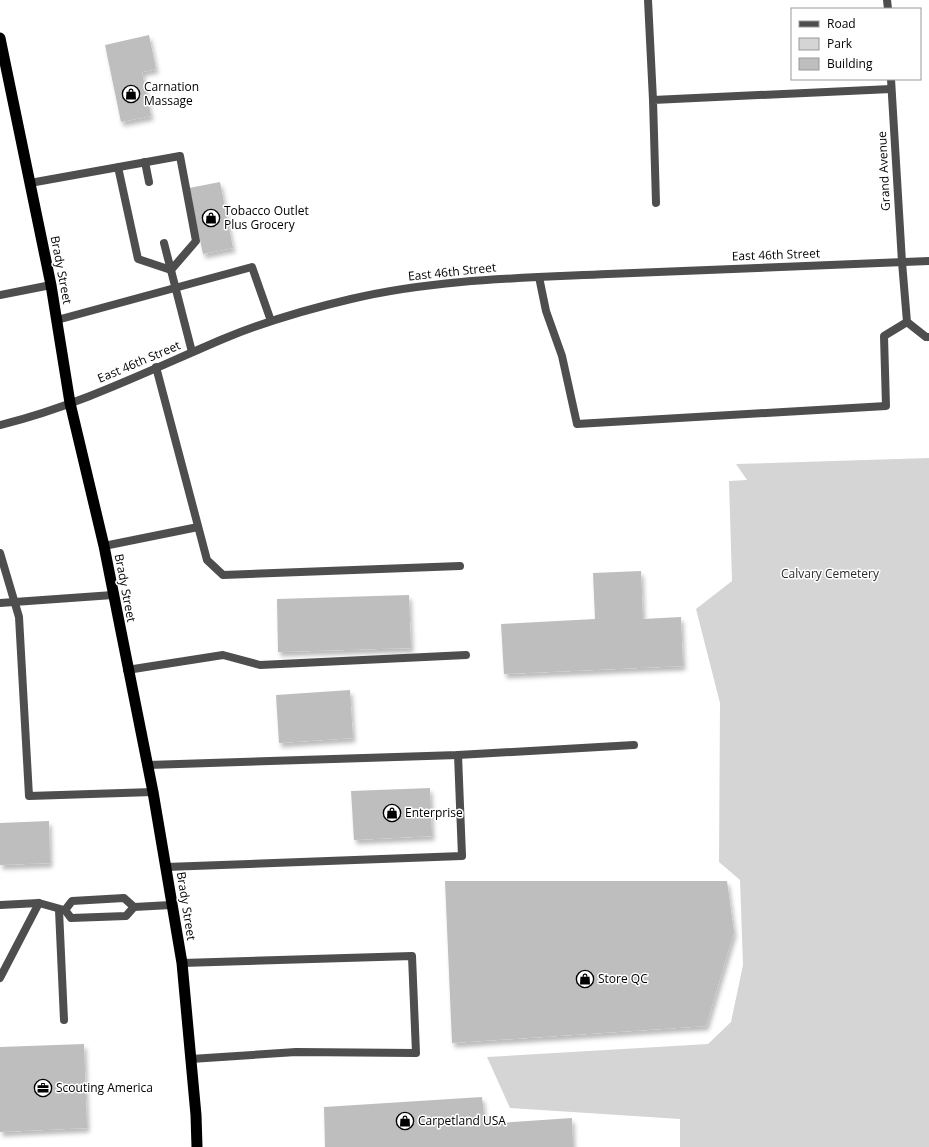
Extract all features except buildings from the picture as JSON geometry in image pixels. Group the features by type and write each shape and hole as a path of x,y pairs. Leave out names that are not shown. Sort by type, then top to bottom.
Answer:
{"highway":[{"name":"Brady Street","path":"0,38 51,285 70,403 104,546 153,792 182,963 197,1147"}],"street":[{"path":"648,0 656,203"},
{"name":"Grand Avenue","path":"891,80 907,322"},
{"path":"653,100 892,89"},
{"path":"30,183 180,156 196,241 171,270"},
{"path":"145,162 149,182"},
{"path":"118,167 138,260 171,270"},
{"path":"164,243 192,352"},
{"name":"East 46th Street","path":"0,425 34,416 106,390 156,367 271,321 352,299 416,287 502,278 929,261"},
{"path":"57,320 252,267 271,321"},
{"path":"539,277 546,311 562,356 577,424 886,406 884,336 907,322 926,337 929,337"},
{"path":"0,295 51,285"},
{"path":"156,367 207,560 223,574 460,566"},
{"path":"104,546 198,527"},
{"path":"0,553 19,617 30,796 153,792"},
{"path":"0,603 114,595"},
{"path":"128,670 223,654 260,665 466,655"},
{"path":"148,765 458,755 634,745"},
{"path":"166,867 462,856 458,755"},
{"path":"64,1020 62,910 72,901 124,898 134,907 171,905"},
{"path":"0,905 39,903 62,910 71,918 126,916 134,907"},
{"path":"0,978 39,903"},
{"path":"182,963 412,956 416,1053 296,1052 191,1059"}],"green space":[{"name":"Calvary Cemetery","path":"929,458 929,1147 680,1147 680,1119 510,1108 487,1057 708,1044 731,1022 743,965 740,880 719,862 720,703 696,609 732,581 729,481 747,480 736,464"}],"place":[{"name":"Carnation Massage","path":"131,94"},
{"name":"Tobacco Outlet Plus Grocery","path":"211,218"},
{"name":"Enterprise","path":"392,813"},
{"name":"Store QC","path":"585,979"},
{"name":"Scouting America","path":"43,1088"},
{"name":"Carpetland USA","path":"405,1121"}]}
